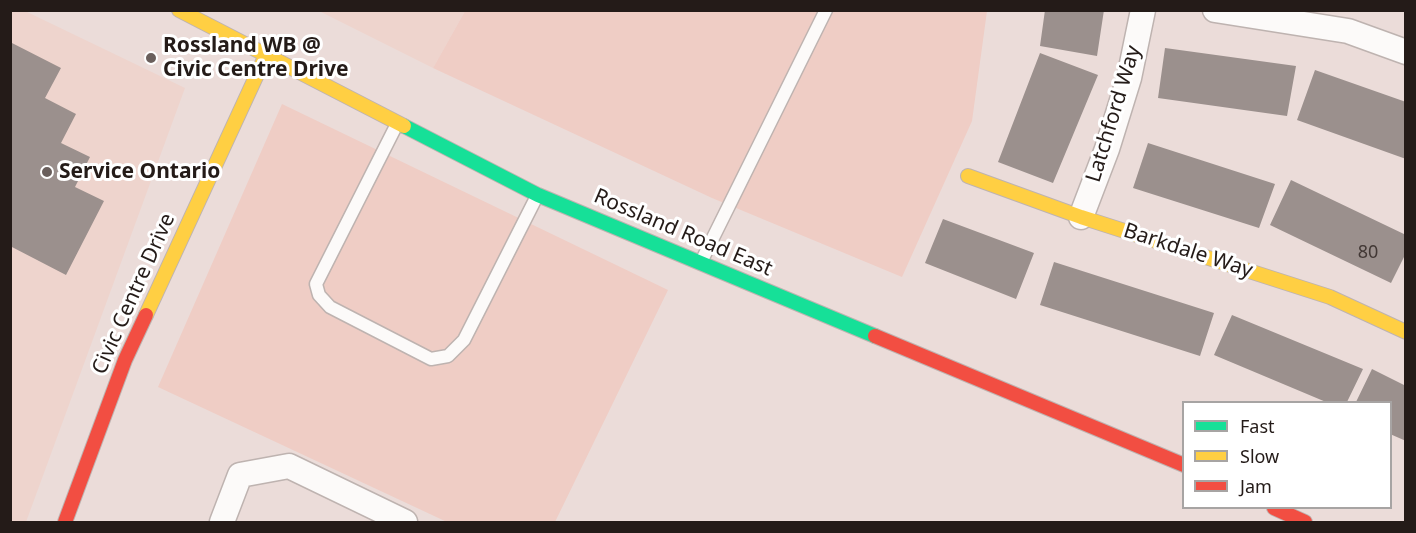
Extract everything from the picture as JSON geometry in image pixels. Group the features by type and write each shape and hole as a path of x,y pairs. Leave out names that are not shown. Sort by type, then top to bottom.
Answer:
{"main road":[{"name":"Rossland Road East","path":"179,10 538,195 1182,464"},
{"name":"Civic Centre Drive","path":"65,522 125,360 266,55"},
{"name":"Barkdale Way","path":"968,176 1082,217 1330,297 1406,332"},
{"path":"1278,509 1305,522"}],"street":[{"name":"Latchford Way","path":"1082,217 1107,149 1129,78 1143,10"},
{"path":"1215,10 1348,31 1406,52"},
{"path":"222,522 240,475 289,466 405,522"}],"lane":[{"path":"700,263 826,10"},
{"path":"398,123 316,284 319,295 330,306 431,359 448,356 464,340 538,195"}],"shaded area":[{"path":"10,11 25,11 185,88 26,522 10,522"},
{"path":"319,11 465,11 433,68"},
{"path":"465,11 987,11 972,121 902,277 712,198 433,68"},
{"path":"282,104 668,290 555,522 447,522 158,387"}],"building":[{"path":"1045,10 1104,10 1097,56 1040,46"},
{"name":"Service Ontario","path":"10,42 61,68 45,98 76,114 61,143 90,157 75,187 104,201 66,275 10,246"},
{"path":"1165,48 1296,66 1287,116 1158,98"},
{"path":"1040,53 1098,75 1053,183 998,162"},
{"path":"1315,70 1406,102 1406,159 1297,120"},
{"path":"1148,143 1275,184 1259,228 1133,188"},
{"path":"1291,180 1406,235 1406,253 1391,283 1270,225"},
{"path":"943,219 1034,253 1016,299 925,263"},
{"path":"1054,262 1214,313 1200,356 1040,305"},
{"path":"1232,315 1363,369 1347,401 1324,401 1214,355"},
{"path":"1372,369 1406,386 1406,441 1392,435 1392,401 1356,401"}],"traffic: fast":[{"path":"404,126 538,195 875,336"}],"traffic: slow":[{"path":"179,10 404,126"},
{"path":"146,315 266,55"},
{"path":"968,176 1081,217 1330,297 1406,332"}],"traffic: jam":[{"path":"65,522 125,360 146,315"},
{"path":"875,336 1182,464"},
{"path":"1276,509 1305,522"}],"place":[{"name":"Rossland WB @ Civic Centre Drive","path":"151,58"},
{"name":"Service Ontario","path":"47,172"}]}
